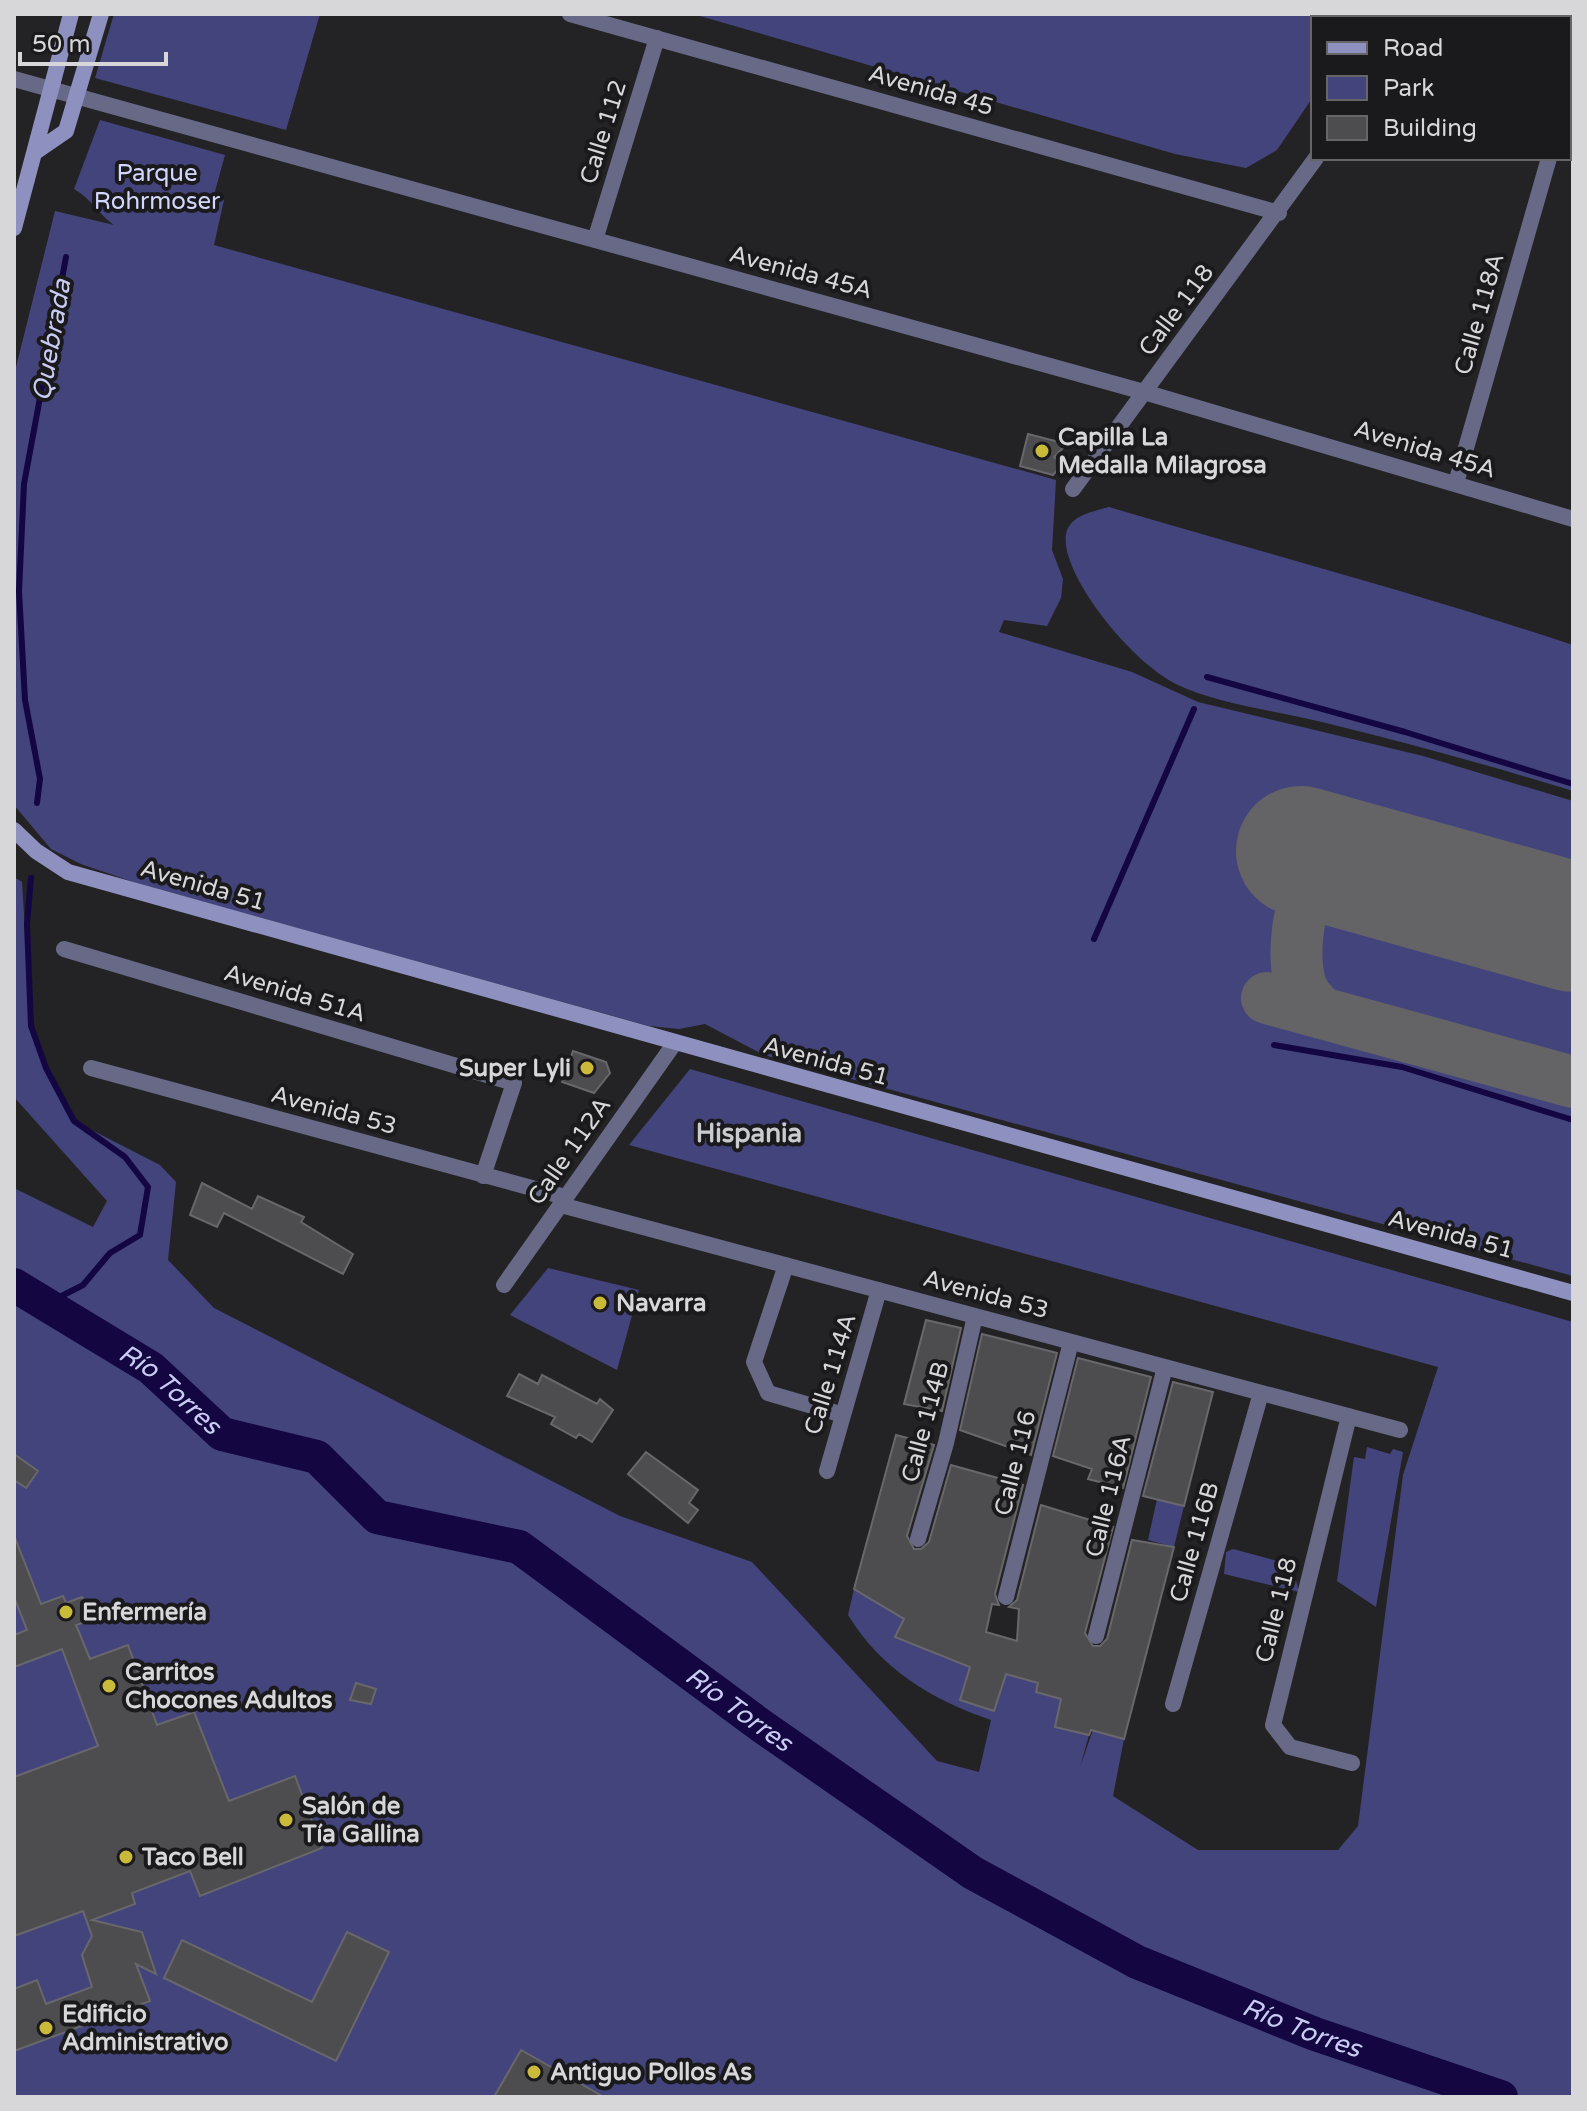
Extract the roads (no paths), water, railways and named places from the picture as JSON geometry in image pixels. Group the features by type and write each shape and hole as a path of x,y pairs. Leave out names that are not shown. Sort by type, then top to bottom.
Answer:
{"main road":[{"path":"14,228 71,14"},
{"path":"34,153 66,131 101,14"},
{"name":"Avenida 51","path":"14,830 36,851 68,872 1573,1293"}],"street":[{"name":"Avenida 45","path":"570,14 1279,213"},
{"name":"Calle 112","path":"595,240 657,38"},
{"name":"Avenida 45A","path":"14,79 1144,392 1573,519"},
{"name":"Calle 118","path":"1073,489 1279,213 1315,160"},
{"name":"Calle 118A","path":"1456,483 1548,160"},
{"name":"Avenida 51A","path":"64,949 514,1083 483,1176"},
{"name":"Calle 112A","path":"504,1285 674,1044"},
{"name":"Avenida 53","path":"91,1068 483,1176 786,1265 1400,1430"},
{"path":"786,1265 754,1362 768,1393 840,1414"},
{"name":"Calle 114A","path":"827,1471 840,1414 879,1290"},
{"name":"Calle 114B","path":"918,1539 946,1443 975,1316"},
{"name":"Calle 116","path":"1006,1597 1071,1342"},
{"name":"Calle 116A","path":"1096,1636 1165,1367"},
{"name":"Calle 116B","path":"1173,1704 1261,1393"},
{"name":"Calle 118","path":"1349,1416 1273,1725 1290,1747 1352,1763"}],"waterway":[{"name":"Quebrada","path":"37,803 40,779 25,700 19,591 24,484 66,257"},
{"path":"1207,677 1405,732 1573,784"},
{"path":"1094,939 1194,709"},
{"name":"Quebrada","path":"31,878 27,924 31,1026 46,1068 74,1121 125,1157 148,1187 140,1235 110,1253 83,1285 46,1304"},
{"path":"1274,1045 1402,1067 1573,1120"},
{"name":"Río Torres","path":"14,1285 151,1368 222,1434 317,1457 377,1517 519,1547 763,1727 973,1873 1137,1962 1315,2034 1501,2097"}],"place":[{"name":"Capilla La Medalla Milagrosa","path":"1042,451"},
{"name":"Super Lyli","path":"587,1068"},
{"name":"Navarra","path":"600,1303"},
{"name":"Enfermería","path":"66,1612"},
{"name":"Carritos Chocones Adultos","path":"109,1686"},
{"name":"Salón de Tía Gallina","path":"286,1820"},
{"name":"Taco Bell","path":"126,1857"},
{"name":"Edificio Administrativo","path":"46,2028"},
{"name":"Antiguo Pollos As","path":"534,2072"}],"district":[{"name":"Hispania","path":"749,1133"}],"park label":[{"name":"Parque Rohrmoser","path":"157,187"}]}
